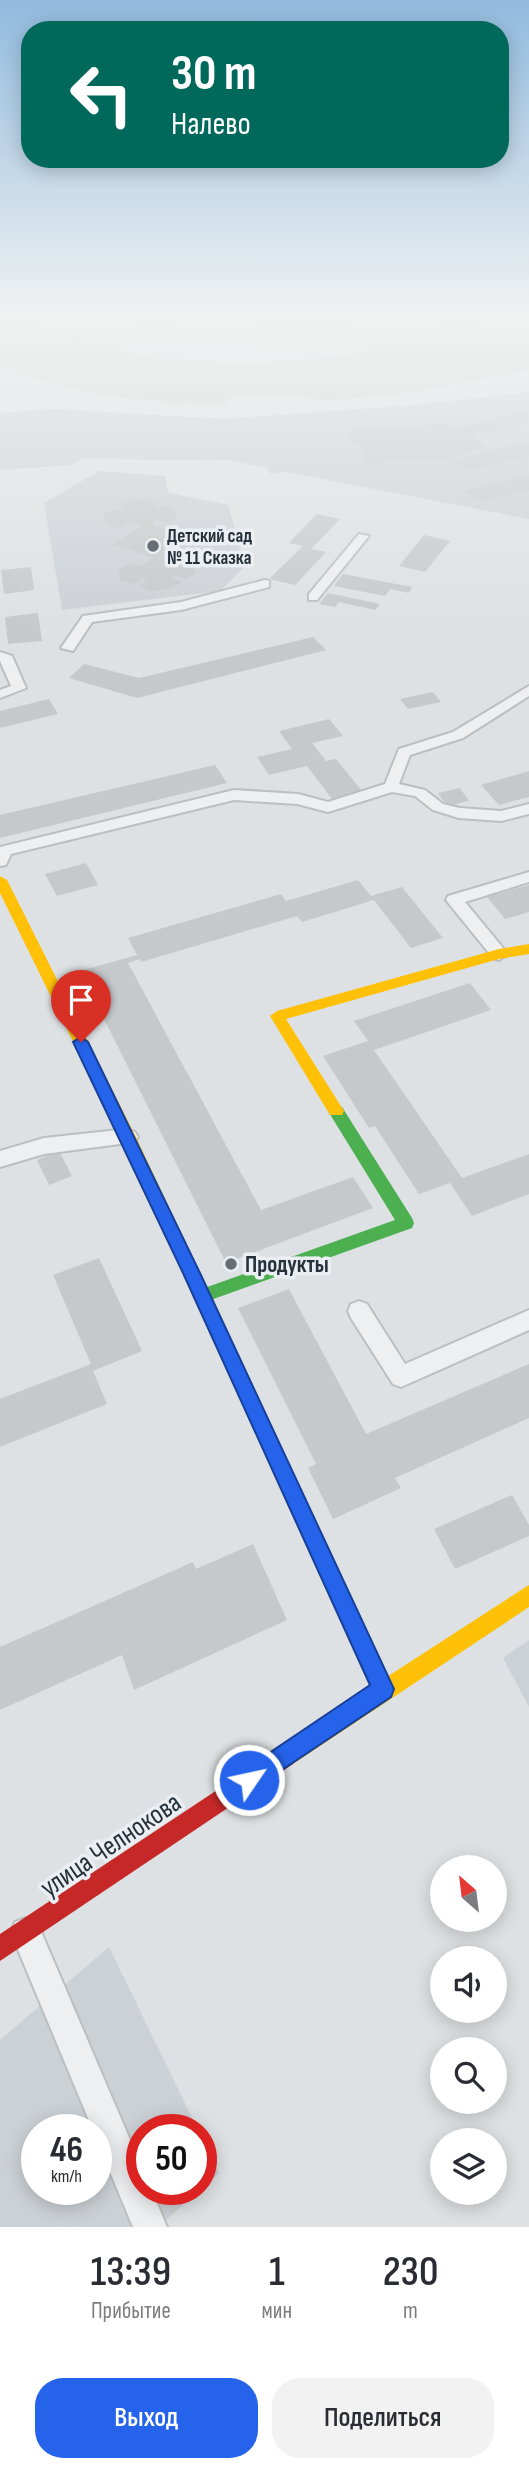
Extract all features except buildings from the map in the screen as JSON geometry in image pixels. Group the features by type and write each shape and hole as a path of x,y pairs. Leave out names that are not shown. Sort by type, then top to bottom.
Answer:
{"street":[{"path":"313,597 363,536"},
{"path":"68,648 88,619 181,606 265,584"},
{"path":"0,656 7,660 19,688 0,694"},
{"path":"391,787 404,752 458,735 529,690"},
{"path":"0,861 5,851 234,795 298,799 328,807 391,787 420,793 439,807 459,813 501,816 529,809"},
{"path":"499,954 454,900 529,877"},
{"path":"0,880 5,901 128,1137 383,1689"},
{"path":"202,1296 406,1223 277,1016 499,954 529,949"},
{"path":"0,1159 44,1146 128,1137"},
{"path":"359,1311 401,1377 529,1320"},
{"name":"улица Челнокова","path":"13,1941 383,1689 529,1595"},
{"path":"13,1941 150,2227"}],"shaded area":[{"path":"0,420 529,420 529,519 287,472 271,474 266,468 229,460 83,459 72,465 0,470"},
{"path":"99,471 165,476 168,493 228,505 245,566 220,591 62,610 44,503"},
{"path":"529,1640 529,1707 503,1658"},
{"path":"109,1947 190,2114 126,2114 126,2205 183,2205 158,2227 0,2227 0,2040"}],"traffic: fast":[{"path":"202,1296 406,1223 336,1111"},
{"path":"208,1309 383,1689"}],"traffic: slow":[{"path":"0,880 128,1137 208,1309"},
{"path":"336,1111 277,1016 499,954 529,949"},
{"path":"285,1756 529,1595"}],"traffic: jam":[{"path":"0,1949 285,1756"}],"place":[{"name":"Детский сад № 11 Сказка","path":"153,546"},
{"name":"Продукты","path":"231,1264"}],"route":[{"path":"81,1042 192,1273 383,1689 249,1780"}]}
